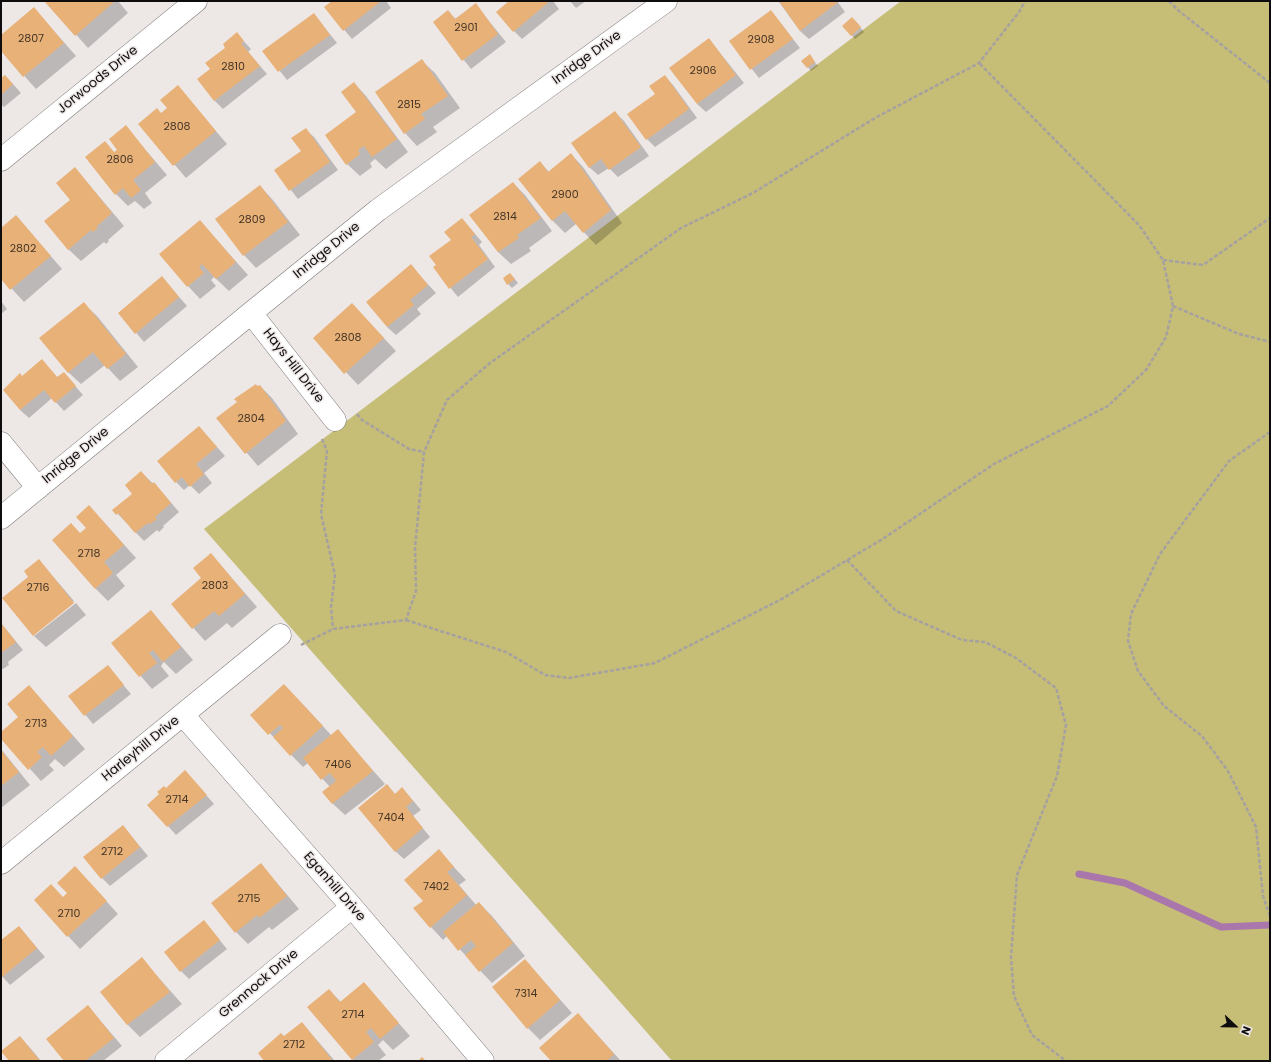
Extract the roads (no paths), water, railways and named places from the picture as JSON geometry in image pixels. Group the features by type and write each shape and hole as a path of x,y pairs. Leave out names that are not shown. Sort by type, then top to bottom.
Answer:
{"street":[{"name":"Jorwoods Drive","path":"1,160 196,1"},
{"name":"Inridge Drive","path":"1,518 378,210 666,1"},
{"name":"Hays Hill Drive","path":"251,313 327,427"},
{"path":"1,443 38,488"},
{"name":"Harleyhill Drive","path":"1,863 280,635"},
{"name":"Eganhill Drive","path":"183,714 352,906 483,1061"},
{"name":"Grennock Drive","path":"166,1061 352,906"}],"waterway":[{"path":"1079,874 1125,883 1221,927 1270,925"}]}
